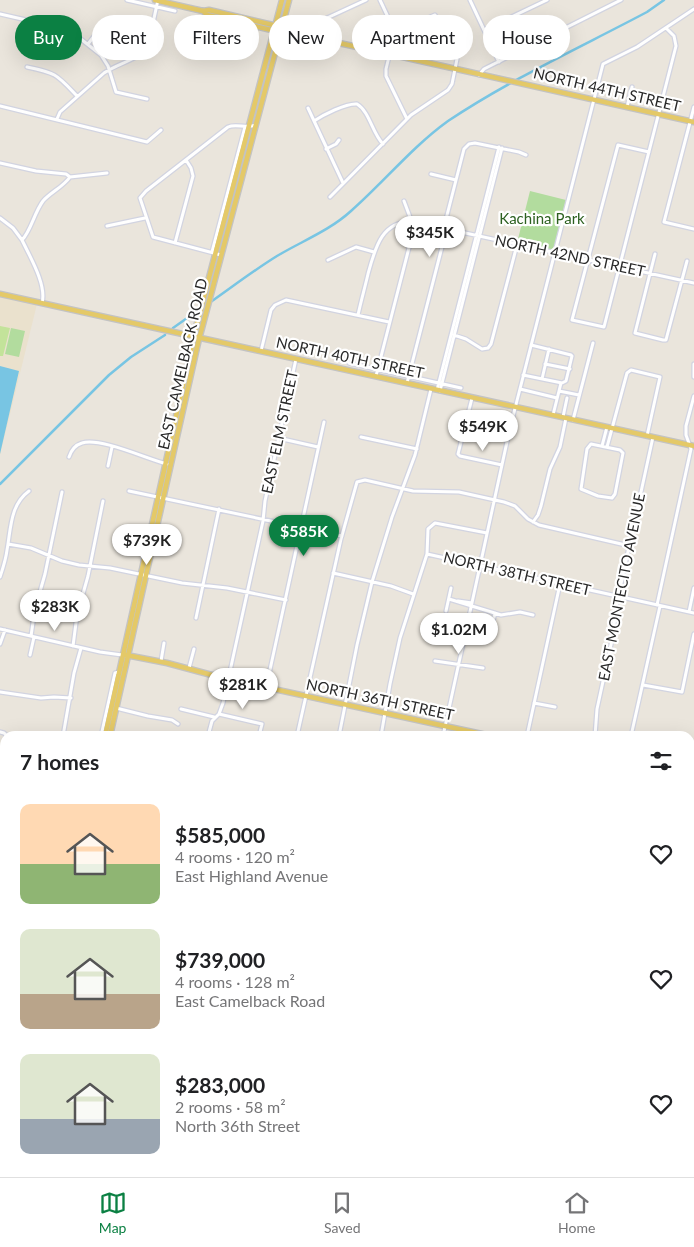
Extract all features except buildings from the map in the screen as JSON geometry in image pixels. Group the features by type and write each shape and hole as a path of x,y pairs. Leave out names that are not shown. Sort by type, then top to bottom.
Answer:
{"main road":[{"name":"NORTH 44TH STREET","path":"157,0 269,24"},
{"name":"EAST CAMELBACK ROAD","path":"278,15 282,0"},
{"name":"EAST CAMELBACK ROAD","path":"285,15 289,0"},
{"name":"NORTH 44TH STREET","path":"203,11 207,15 269,30"},
{"name":"EAST CAMELBACK ROAD","path":"106,731 194,336 214,253 269,49"},
{"name":"EAST CAMELBACK ROAD","path":"107,731 116,708 207,308 273,60"},
{"name":"NORTH 44TH STREET","path":"416,60 692,122"},
{"path":"261,78 268,80"},
{"name":"NORTH 40TH STREET","path":"0,294 692,445"},
{"path":"178,410 184,411"},
{"name":"NORTH 36TH STREET","path":"122,655 160,661 228,680 468,731"}],"street":[{"path":"127,0 175,11"},
{"path":"57,119 60,112 109,70 135,58 144,50 157,0"},
{"path":"334,15 366,0"},
{"path":"380,0 387,15"},
{"path":"470,0 483,28"},
{"path":"516,15 547,0"},
{"path":"479,75 483,70 621,0"},
{"path":"444,731 515,407 603,64 667,29 694,9"},
{"path":"0,14 67,30 101,55 109,70 116,92 147,99"},
{"path":"649,152 618,145 572,320 604,327 649,152 658,114 676,46 674,36 667,29"},
{"path":"88,44 92,39"},
{"path":"388,60 386,76 407,119"},
{"path":"330,197 407,119 448,90 452,84 456,69 456,60"},
{"path":"28,66 54,74 77,96"},
{"path":"627,108 632,87"},
{"path":"314,121 344,106 358,102 377,138 383,144"},
{"path":"0,106 148,142 161,130"},
{"path":"308,108 343,183"},
{"path":"694,108 692,122 664,222 694,229"},
{"path":"222,255 153,237 140,201 141,195 232,125 247,127 256,125"},
{"path":"326,149 336,144 339,140"},
{"path":"407,383 442,247 463,152 469,144 475,142 526,155"},
{"path":"340,731 372,582 436,390 440,384 501,148"},
{"path":"175,243 192,176 191,168 186,160"},
{"path":"0,163 66,174 70,177 107,173"},
{"path":"431,174 456,180"},
{"path":"22,240 42,202 70,177"},
{"path":"376,376 411,240 411,222 404,201"},
{"path":"0,218 13,228 22,240 40,280 43,294 42,303"},
{"path":"106,226 146,218"},
{"path":"358,315 374,252 379,241 388,230 400,223 411,222"},
{"name":"NORTH 42ND STREET","path":"411,222 694,283"},
{"path":"452,335 466,339 482,349 488,348 492,342 517,245"},
{"path":"328,260 356,247 374,252"},
{"path":"655,254 636,333 666,340 687,261"},
{"path":"261,351 272,310 280,302 292,300 389,322"},
{"path":"573,420 593,343"},
{"path":"523,375 561,383 566,381 570,369 571,354 531,345"},
{"path":"542,379 549,349"},
{"name":"EAST ELM STREET","path":"219,714 263,519 265,501 296,359"},
{"name":"NORTH 40TH STREET","path":"348,363 461,388"},
{"path":"545,364 570,369"},
{"path":"694,364 694,377"},
{"path":"602,446 627,373 630,370 660,377 647,436"},
{"path":"553,416 561,383"},
{"path":"520,389 557,398"},
{"path":"559,391 579,395"},
{"path":"632,731 692,445 686,435 686,426 694,396"},
{"path":"472,398 458,454 502,465"},
{"path":"533,522 542,506 550,469 560,447 567,398"},
{"path":"266,688 324,422"},
{"path":"607,447 610,427"},
{"path":"605,435 610,436"},
{"path":"361,437 416,449"},
{"name":"EAST MONTECITO AVENUE","path":"595,731 597,710 612,640 618,596 653,437"},
{"path":"278,438 318,447"},
{"path":"68,458 75,447 84,442 90,442 134,452 172,465"},
{"path":"591,444 607,447 620,450 623,454 615,495 610,499 580,489 588,446 591,444"},
{"path":"108,466 112,447"},
{"path":"298,731 333,573 357,482 365,480 420,491 451,490 494,499 515,506 533,522 550,528 630,546"},
{"path":"0,577 15,508 29,491"},
{"path":"130,491 342,536"},
{"path":"30,655 35,609 62,492"},
{"path":"73,646 78,610 90,567 103,501"},
{"path":"196,618 220,509"},
{"path":"382,731 400,638 427,554 430,526 435,523 487,533"},
{"path":"8,544 31,548 69,563 286,600"},
{"name":"NORTH 38TH STREET","path":"427,554 694,613"},
{"path":"333,573 413,594"},
{"path":"528,731 560,584"},
{"path":"446,611 451,588"},
{"path":"689,612 694,588"},
{"path":"449,599 471,604 495,613 506,615 520,612 533,615"},
{"path":"489,637 495,613"},
{"name":"NORTH 36TH STREET","path":"0,629 81,648 122,655"},
{"path":"0,644 5,630"},
{"path":"642,685 682,692 694,634"},
{"path":"160,661 164,643"},
{"path":"64,731 74,672 81,648"},
{"path":"189,668 194,649"},
{"path":"435,661 483,668"},
{"path":"0,692 41,698 71,698"},
{"path":"534,703 555,708"},
{"path":"116,708 148,714 175,721 178,724"},
{"path":"181,709 214,717"},
{"path":"209,731 214,717 219,714 262,724 260,731"}],"shaded area":[{"path":"0,296 37,304 0,455"}],"green space":[{"name":"Kachina Park","path":"530,191 566,200 554,248 551,251 517,243"},
{"path":"0,326 10,328 3,356 0,356"},
{"path":"11,328 25,331 19,357 5,354"}],"water":[{"path":"0,366 19,371 0,454"}],"waterway":[{"path":"202,308 267,262 343,218 410,153 448,121 496,91 647,12 664,0"},
{"path":"173,328 197,311"},
{"path":"0,484 109,375 131,357 165,335"}]}
